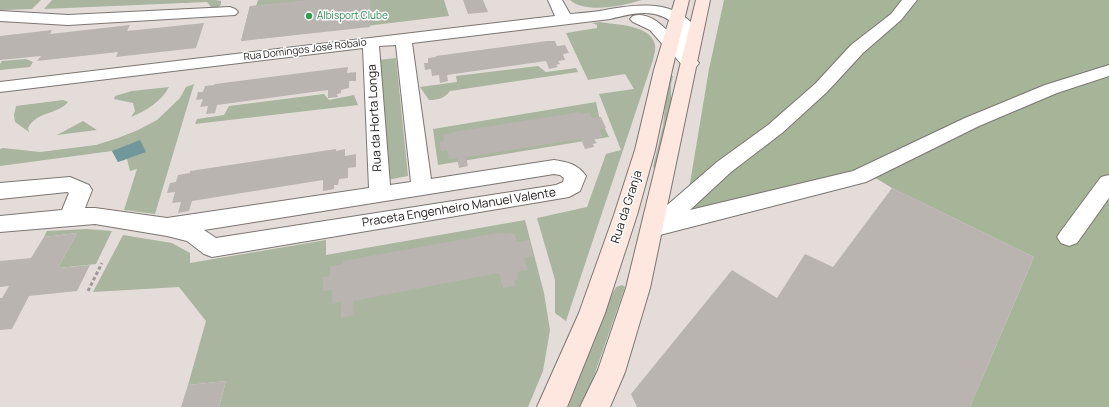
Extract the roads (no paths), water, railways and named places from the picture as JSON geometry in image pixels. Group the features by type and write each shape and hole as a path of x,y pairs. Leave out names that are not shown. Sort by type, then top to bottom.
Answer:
{"main road":[{"path":"595,407 611,372 638,288 690,63 691,6"},
{"name":"Rua da Granja","path":"552,407 569,372 629,203 645,149 670,42 691,6"}],"street":[{"path":"555,0 564,18"},
{"name":"Rua Domingos José Robalo","path":"0,87 403,39 564,18 637,13 660,0"},
{"path":"652,228 670,216 724,167 781,124 821,88 857,49 896,18 910,0"},
{"path":"637,13 664,11 691,6"},
{"path":"0,16 68,20 230,12"},
{"path":"637,13 656,27 670,42"},
{"path":"403,39 422,187"},
{"name":"Rua da Horta Longa","path":"370,43 380,193"},
{"path":"652,228 859,177 972,122 1051,89 1109,70"},
{"name":"Praceta Engenheiro Manuel Valente","path":"554,167 566,169 575,176 572,186 561,192 232,246 212,248 195,235 167,227 554,167"},
{"path":"1069,237 1109,182"},
{"path":"0,191 70,184 81,190 70,217"},
{"path":"0,224 95,216 167,227"}],"water":[{"path":"140,140 146,152 118,162 112,151"}],"place":[{"name":"Albisport Clube","path":"309,16"}]}
